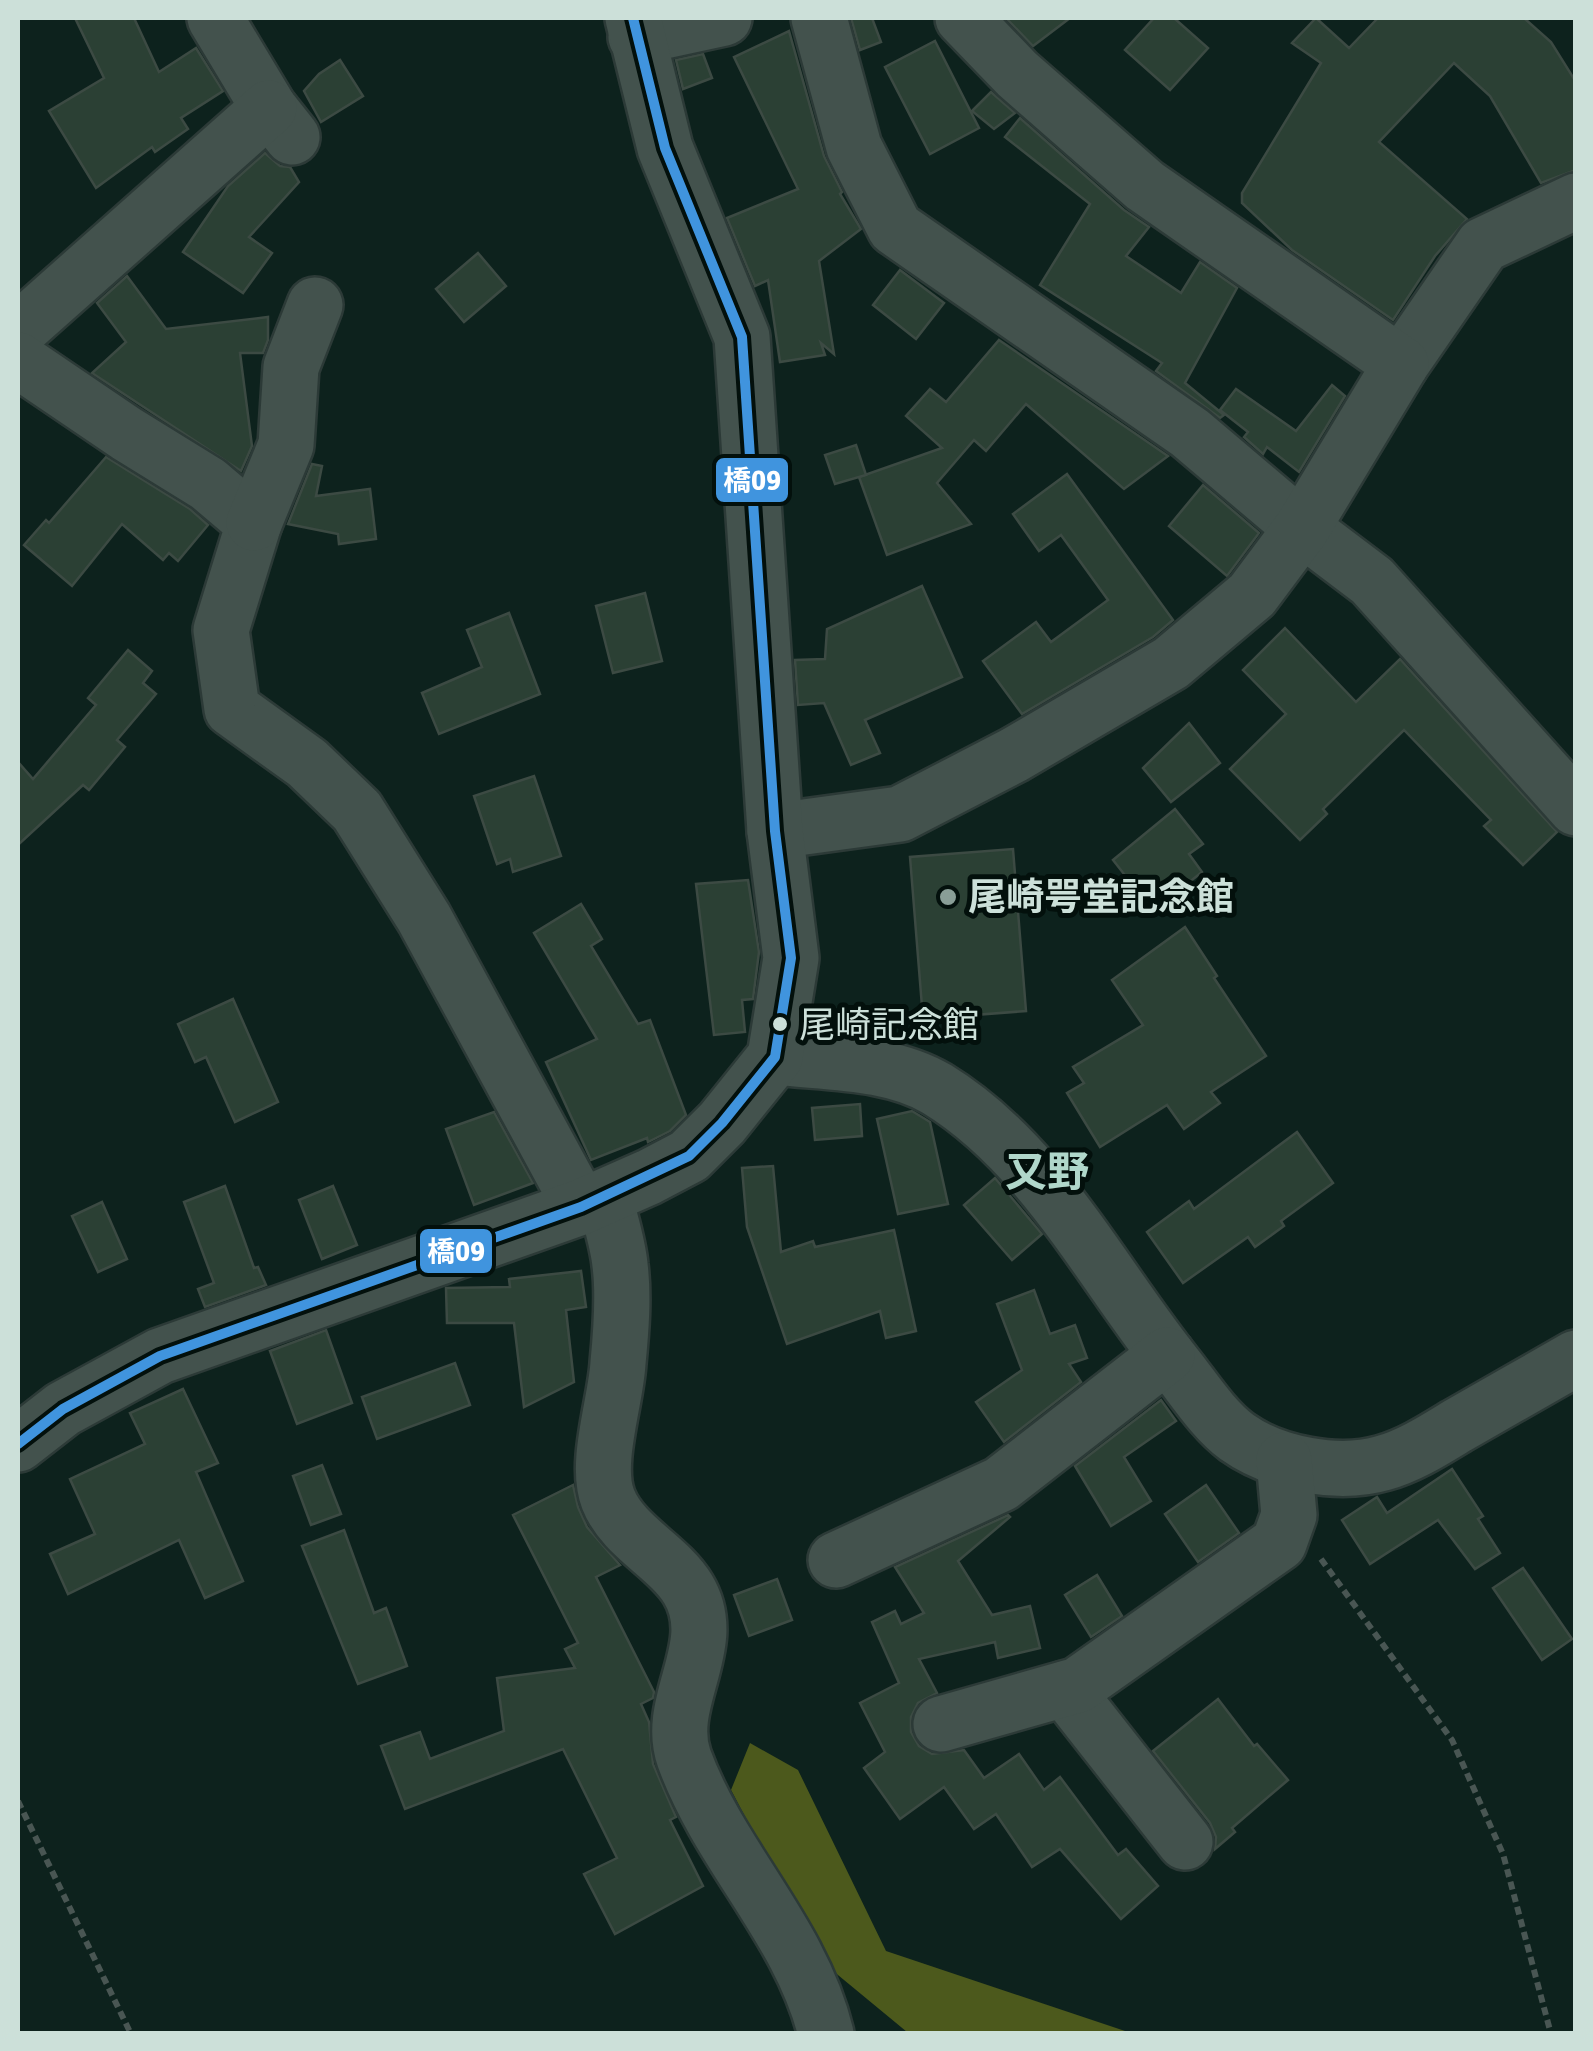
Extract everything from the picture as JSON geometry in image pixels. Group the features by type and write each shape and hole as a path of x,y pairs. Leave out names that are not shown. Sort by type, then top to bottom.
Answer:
{"street":[{"path":"18,331 280,122 215,18"},
{"path":"18,1444 63,1409 160,1356 593,1203 689,1156 722,1124 774,1057 791,958 775,831 742,337 665,148 635,27 724,18"},
{"path":"819,18 854,147 895,228 1190,433 1302,528 1372,581 1576,808"},
{"path":"962,18 1018,74 1145,186 1401,364"},
{"path":"775,831 900,814 1030,746 1171,664 1252,595 1302,528 1401,364 1482,246 1576,201"},
{"path":"315,306 291,368 286,446 254,523 221,630 232,709 307,763 358,811 593,1203 620,1265 618,1364 604,1460 607,1496 622,1522 688,1589 701,1630 693,1674 680,1713 683,1755 722,1836 802,1964 826,2034"},
{"path":"18,360 208,484 254,523"},
{"path":"774,1057 900,1072 939,1090 992,1132 1046,1190 1166,1355 1226,1428 1241,1440 1284,1460 1337,1467 1385,1463 1422,1447 1576,1358"},
{"path":"836,1560 1001,1484 1166,1355"},
{"path":"941,1724 1078,1685 1279,1543 1289,1515 1284,1460"},
{"path":"1065,1689 1185,1842"}],"path":[{"path":"1289,1515 1452,1740 1503,1854 1551,2034"},
{"path":"18,1800 131,2034"}],"green space":[{"path":"750,1743 798,1770 886,1951 1131,2033 907,2032 821,1961 731,1790"}],"building":[{"path":"75,18 134,18 159,72 196,48 223,91 181,118 188,129 155,152 152,147 96,188 49,111 104,78"},
{"path":"851,18 872,18 881,42 860,50"},
{"path":"1006,18 1070,18 1033,46"},
{"path":"1154,18 1174,18 1208,48 1170,90 1125,50"},
{"path":"1316,18 1349,48 1378,18 1524,18 1551,42 1576,82 1576,170 1541,183 1490,96 1454,63 1379,142 1467,219 1435,256 1393,320 1292,250 1242,203 1242,193 1321,63 1292,43"},
{"path":"789,31 824,156 861,229 819,261 834,354 821,343 825,355 780,362 768,280 755,286 727,218 798,189 734,57"},
{"path":"935,41 979,128 930,154 885,67"},
{"path":"703,54 712,78 683,89 676,60"},
{"path":"340,60 363,96 321,122 304,91 319,74"},
{"path":"991,92 1015,113 994,129 972,111"},
{"path":"1020,118 1124,210 1149,227 1126,256 1181,293 1200,262 1237,288 1185,383 1224,415 1220,418 1156,371 1162,363 1040,285 1090,204 1005,137"},
{"path":"265,153 280,166 290,167 299,182 249,237 272,253 243,293 183,252 228,186"},
{"path":"478,253 506,286 464,322 436,289"},
{"path":"900,270 944,303 916,339 873,305"},
{"path":"127,276 166,329 268,317 268,340 263,353 240,353 252,446 241,471 92,373 126,342 97,303"},
{"path":"999,340 1168,456 1124,489 1026,404 986,451 974,440 937,483 971,524 887,555 859,477 942,448 906,416 930,389 946,402"},
{"path":"1332,385 1345,396 1299,472 1267,447 1263,454 1244,437 1248,432 1220,410 1236,389 1296,431"},
{"path":"856,445 866,475 835,484 825,455"},
{"path":"106,457 190,509 208,525 178,561 169,553 163,560 122,524 72,586 24,545 46,520 49,523"},
{"path":"312,464 322,466 316,496 370,489 376,539 339,544 338,534 288,524"},
{"path":"1067,474 1173,620 1153,637 1022,714 983,661 1036,622 1051,642 1108,600 1061,535 1039,551 1013,514"},
{"path":"1203,485 1259,533 1227,576 1169,526"},
{"path":"922,586 962,677 865,720 880,753 851,765 824,703 798,705 795,660 825,659 827,629"},
{"path":"645,593 662,661 613,673 596,606"},
{"path":"509,613 540,694 439,734 422,693 482,667 467,630"},
{"path":"1285,628 1356,702 1400,659 1557,832 1523,865 1484,826 1491,820 1404,730 1323,809 1327,814 1300,840 1230,769 1286,714 1243,670"},
{"path":"128,650 152,671 143,683 156,694 117,740 125,747 89,790 83,785 18,845 18,762 33,779 96,705 88,698"},
{"path":"1189,723 1220,763 1171,802 1143,768"},
{"path":"534,776 561,856 513,872 510,859 497,864 474,796"},
{"path":"1175,809 1203,844 1189,854 1202,872 1153,911 1113,860"},
{"path":"1013,849 1026,1011 923,1019 910,857"},
{"path":"748,880 759,952 753,999 742,1000 745,1032 714,1035 696,884"},
{"path":"581,904 602,939 591,946 638,1024 650,1020 686,1115 670,1131 648,1142 647,1138 591,1160 546,1062 597,1039 534,933"},
{"path":"1185,927 1266,1056 1211,1092 1220,1103 1184,1129 1167,1105 1100,1147 1067,1093 1084,1083 1073,1067 1143,1025 1112,980"},
{"path":"233,999 278,1102 235,1122 206,1057 195,1062 178,1024"},
{"path":"860,1104 862,1136 815,1140 812,1108"},
{"path":"912,1111 930,1122 948,1204 898,1214 877,1119"},
{"path":"494,1112 533,1183 474,1205 446,1129"},
{"path":"1297,1132 1333,1183 1281,1221 1284,1226 1255,1247 1248,1237 1183,1283 1147,1232 1189,1201 1194,1209"},
{"path":"773,1166 781,1252 813,1241 815,1247 894,1230 916,1331 886,1338 880,1311 787,1344 747,1227 742,1168"},
{"path":"995,1178 1042,1234 1012,1260 964,1205"},
{"path":"225,1186 254,1268 258,1267 266,1285 205,1307 198,1289 214,1283 184,1202"},
{"path":"333,1186 357,1245 322,1259 299,1200"},
{"path":"102,1202 127,1259 98,1272 72,1216"},
{"path":"581,1271 586,1307 566,1310 574,1382 524,1407 514,1323 447,1323 446,1288 510,1287 509,1279"},
{"path":"1034,1290 1050,1334 1075,1325 1087,1358 1069,1364 1081,1382 1004,1442 976,1402 1022,1370 997,1304"},
{"path":"326,1330 352,1403 297,1424 270,1351"},
{"path":"455,1363 470,1405 377,1439 362,1397"},
{"path":"183,1389 218,1463 196,1472 243,1581 205,1598 179,1540 68,1594 50,1554 95,1534 70,1479 145,1444 130,1413"},
{"path":"1161,1400 1176,1421 1124,1457 1151,1501 1111,1526 1075,1466"},
{"path":"322,1465 341,1514 311,1525 293,1476"},
{"path":"1452,1469 1483,1516 1478,1519 1500,1553 1475,1569 1438,1520 1370,1564 1342,1520 1377,1497 1387,1513"},
{"path":"573,1485 587,1527 620,1565 596,1577 654,1692 653,1698 641,1704 649,1722 653,1764 676,1817 670,1820 703,1886 615,1934 584,1874 617,1858 563,1749 405,1809 381,1746 420,1732 430,1759 504,1731 497,1678 575,1668 565,1649 578,1643 513,1515"},
{"path":"1206,1485 1239,1533 1198,1562 1165,1514"},
{"path":"1008,1515 958,1561 992,1615 1030,1606 1040,1648 998,1658 995,1642 919,1659 937,1693 918,1703 911,1717 911,1732 919,1746 932,1754 964,1750 984,1778 1019,1754 1044,1790 1060,1777 1118,1855 1126,1849 1158,1886 1121,1919 1060,1849 1032,1867 996,1814 974,1829 944,1787 900,1819 864,1768 885,1752 860,1703 899,1683 872,1622 895,1611 901,1624 924,1613 895,1567"},
{"path":"344,1530 374,1613 386,1608 407,1666 358,1684 302,1546"},
{"path":"1523,1568 1572,1639 1542,1660 1493,1588"},
{"path":"1097,1575 1122,1616 1091,1637 1065,1595"},
{"path":"777,1579 792,1620 749,1636 734,1595"},
{"path":"1218,1699 1254,1746 1257,1744 1288,1780 1232,1828 1235,1832 1215,1849 1216,1837 1210,1823 1153,1751"}],"transit line":[{"name":"橋09","path":"18,1444 63,1409 160,1356 581,1207 689,1156 722,1123 775,1057 791,958 775,831 742,337 665,148 633,18"}],"place":[{"name":"尾崎咢堂記念館","path":"948,897"},
{"name":"尾崎記念館","path":"780,1024"}],"district":[{"name":"又野","path":"1047,1171"}]}
